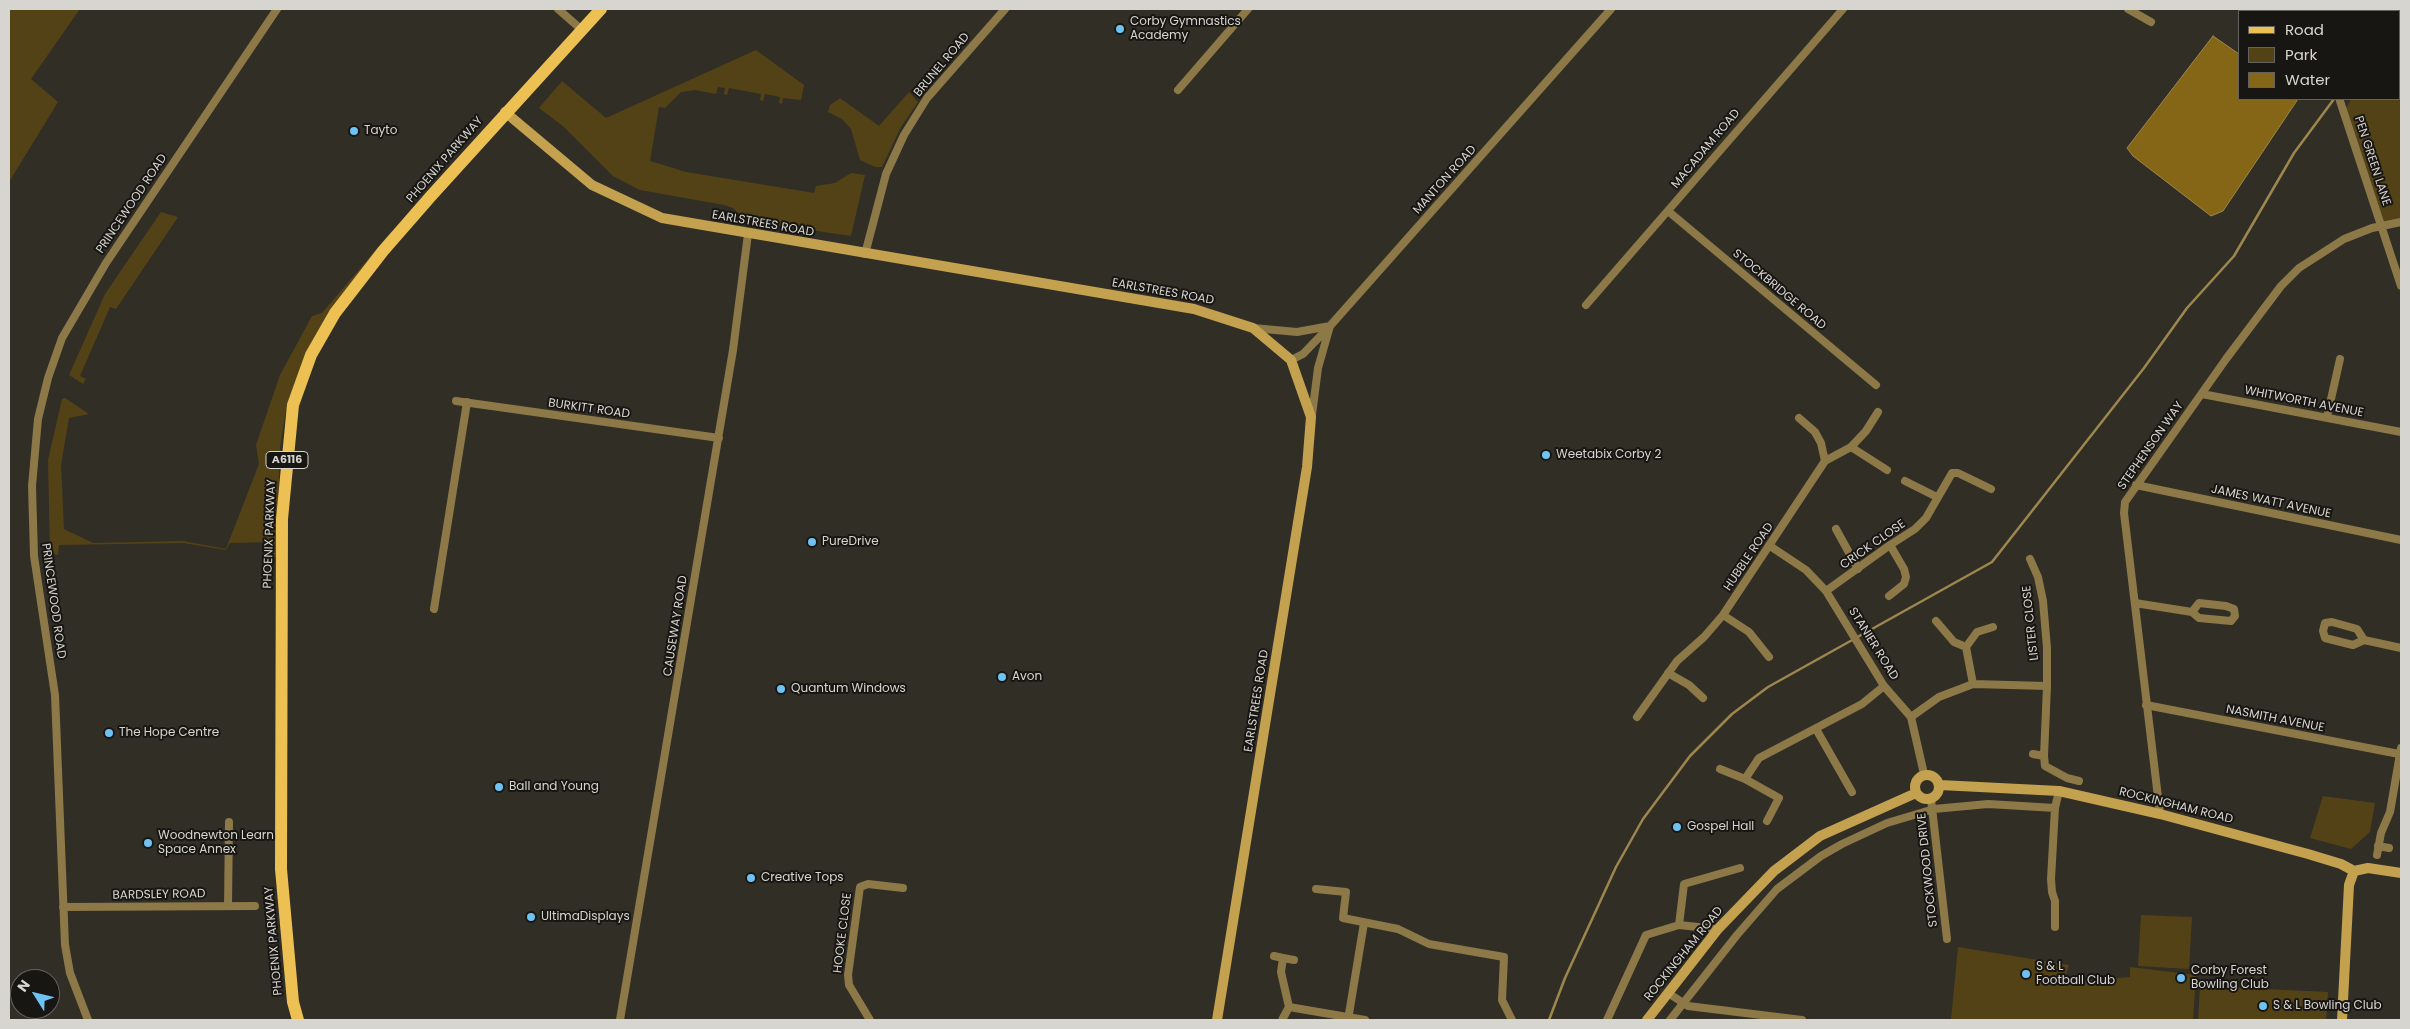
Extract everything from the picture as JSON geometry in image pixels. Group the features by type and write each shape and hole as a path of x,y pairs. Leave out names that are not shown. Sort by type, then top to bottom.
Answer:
{"main road":[{"name":"PHOENIX PARKWAY","path":"298,1020 293,1002 281,869 282,519 292,405 311,355 335,313 383,251 505,112 601,9"}],"street":[{"name":"PRINCEWOOD ROAD","path":"88,1020 66,959 55,695 34,556 32,486 38,419 48,378 62,338 106,263 277,9"},
{"path":"558,9 582,30"},
{"name":"BRUNEL ROAD","path":"865,254 884,182 904,135 927,98 1005,9"},
{"path":"1178,90 1248,9"},
{"name":"MANTON ROAD","path":"1291,360 1303,354 1330,326 1611,9"},
{"name":"MACADAM ROAD","path":"1586,305 1843,9"},
{"path":"2128,9 2151,22"},
{"name":"PEN GREEN LANE","path":"2340,101 2401,286"},
{"name":"EARLSTREES ROAD","path":"505,112 592,185 662,218 1194,309 1253,328 1291,360 1311,417 1307,467 1217,1020"},
{"name":"STOCKBRIDGE ROAD","path":"1668,211 1876,385"},
{"name":"STEPHENSON WAY","path":"2160,814 2124,513 2125,502 2226,359 2281,286 2299,268 2344,239 2401,222"},
{"name":"CAUSEWAY ROAD","path":"620,1020 733,350 748,234"},
{"path":"1253,328 1297,332 1330,326 1318,368 1311,417"},
{"path":"2327,417 2340,359"},
{"name":"WHITWORTH AVENUE","path":"2202,394 2401,432"},
{"name":"BURKITT ROAD","path":"456,401 718,438"},
{"path":"434,609 467,402"},
{"name":"HUBBLE ROAD","path":"1636,717 1677,661 1704,637 1723,615 1825,461 1851,447 1866,431 1878,412"},
{"path":"1799,418 1815,432 1821,443 1825,461"},
{"path":"1851,447 1887,470"},
{"name":"CRICK CLOSE","path":"1826,590 1915,529 1926,518 1952,473 1958,472 1991,488"},
{"path":"1905,481 1937,497"},
{"name":"JAMES WATT AVENUE","path":"2136,485 2401,540"},
{"path":"1836,529 1858,569"},
{"path":"1889,596 1904,584 1906,577 1904,569 1890,545"},
{"name":"STANIER ROAD","path":"1770,546 1806,570 1826,590 1853,633 1864,656 1884,686 1911,717 1920,745 1924,774"},
{"name":"LISTER CLOSE","path":"2030,559 2038,578 2043,601 2047,648 2044,756"},
{"path":"2135,603 2192,612 2199,618 2231,621 2235,616 2234,609 2199,602 2192,612"},
{"path":"1723,615 1750,632 1769,657"},
{"path":"1936,621 1954,642 1966,646"},
{"path":"2364,640 2356,629 2332,622 2324,623 2322,631 2325,638 2353,646 2364,640 2401,648"},
{"path":"1973,684 1966,646 1977,632 1993,626"},
{"path":"1668,673 1689,685 1703,698"},
{"path":"1911,717 1939,697 1973,684 2047,686"},
{"path":"1745,779 1759,758 1862,704 1884,686"},
{"name":"NASMITH AVENUE","path":"2146,705 2400,751"},
{"path":"1816,729 1852,792"},
{"path":"2377,855 2381,833 2390,812 2400,751"},
{"path":"2033,754 2044,756 2044,766 2067,778 2079,781"},
{"path":"1720,769 1745,779 1779,798 1767,821"},
{"path":"1924,774 1934,776 1940,785 1938,793 1931,799 1922,798 1916,793 1916,781 1924,774"},
{"name":"ROCKINGHAM ROAD","path":"1940,785 2059,791 2160,814 2311,855 2341,864 2354,871 2368,868 2401,872"},
{"path":"2055,928 2056,901 2051,886 2055,808 2059,791"},
{"name":"ROCKINGHAM ROAD","path":"1647,1020 1718,929 1774,871 1820,836 1916,793"},
{"name":"STOCKWOOD DRIVE","path":"1931,799 1934,809 1947,939"},
{"path":"1670,1020 1742,929 1777,889 1814,860 1842,844 1887,823 1934,809 1988,804 2055,808"},
{"path":"228,906 229,822"},
{"path":"1835,829 1842,844"},
{"path":"2378,846 2389,848"},
{"path":"1679,925 1684,884 1740,868"},
{"path":"2342,1020 2349,885 2354,871"},
{"name":"HOOKE CLOSE","path":"870,1020 850,985 848,975 860,887 868,884 903,888"},
{"path":"1316,889 1346,892 1343,918 1398,929 1429,944 1504,957 1502,1000 1512,1020"},
{"name":"BARDSLEY ROAD","path":"63,907 255,906"},
{"path":"1348,1018 1364,923"},
{"path":"1607,1020 1646,935 1679,925 1718,929"},
{"path":"1274,956 1294,960"},
{"path":"1282,1020 1290,1007 1281,972 1284,958"},
{"path":"1668,993 1683,1004 1694,1007 1802,1020"},
{"path":"1290,1007 1365,1020"}],"green space":[{"path":"9,9 80,9 31,79 58,102 9,182"},
{"path":"2401,9 2401,222 2381,227 2346,109 2350,100 2400,100 2400,10 2384,10"},
{"path":"756,50 804,85 801,100 783,98 782,104 779,103 780,97 765,94 763,101 760,100 761,94 729,88 727,95 724,94 725,88 718,87 716,94 695,90 681,92 665,108 659,107 650,161 686,172 814,193 816,186 835,183 851,173 865,175 851,236 745,220 733,208 724,205 640,190 613,176 564,127 539,108 562,81 606,118"},
{"path":"909,92 918,102 901,127 882,167 875,167 860,160 851,129 842,119 828,112 830,105 840,98 879,126"},
{"path":"161,212 178,217 116,309 110,307 80,376 86,379 83,384 69,375 105,294"},
{"path":"400,229 302,364 285,416 280,448 276,557 273,558 272,542 230,543 226,550 183,543 59,545 58,555 50,553 48,460 62,399 65,398 89,414 69,418 61,465 64,529 93,543 183,541 226,549 259,464 256,445 280,375 312,316 322,313 391,232"},
{"path":"2323,796 2375,803 2370,832 2351,849 2310,838"},
{"path":"2141,915 2192,917 2189,969 2138,966"},
{"path":"1958,947 2069,965 2063,983 2130,977 2130,967 2196,975 2193,1020 1951,1020"},
{"name":"S & L Bowling Club","path":"2200,986 2328,992 2326,1020 2198,1020"}],"water":[{"path":"2260,9 2334,9 2334,10"},
{"path":"2213,36 2238,53 2238,100 2297,100 2223,211 2211,216 2133,156 2127,148"}],"waterway":[{"path":"1549,1020 1565,978 1616,867 1643,819 1690,756 1732,714 1768,687 1992,562 2144,368 2187,308 2234,256 2294,153 2333,100"}],"place":[{"name":"Corby Gymnastics Academy","path":"1120,29"},
{"name":"Tayto","path":"354,131"},
{"name":"Weetabix Corby 2","path":"1546,455"},
{"name":"PureDrive","path":"812,542"},
{"name":"Avon","path":"1002,677"},
{"name":"Quantum Windows","path":"781,689"},
{"name":"The Hope Centre","path":"109,733"},
{"name":"Ball and Young","path":"499,787"},
{"name":"Gospel Hall","path":"1677,827"},
{"name":"Woodnewton Learn Space Annex","path":"148,843"},
{"name":"Creative Tops","path":"751,878"},
{"name":"UltimaDisplays","path":"531,917"},
{"name":"S & L Football Club","path":"2026,974"},
{"name":"Corby Forest Bowling Club","path":"2181,978"},
{"name":"S & L Bowling Club","path":"2263,1006"}]}
